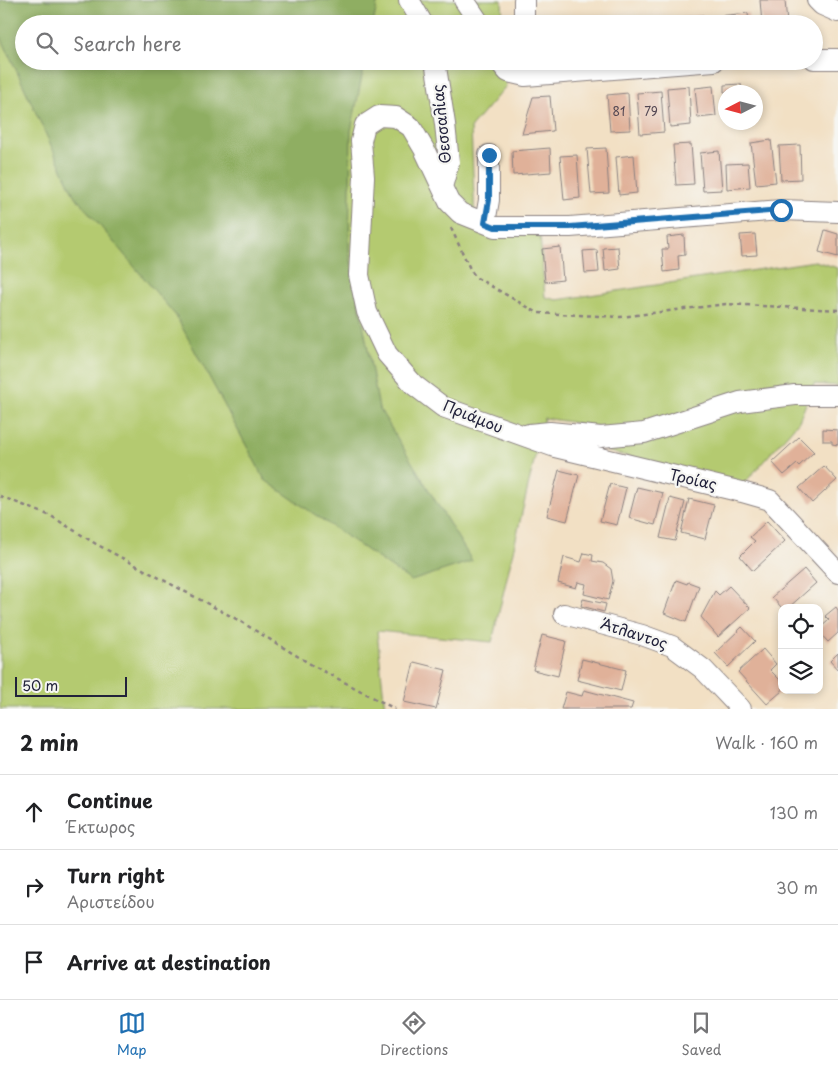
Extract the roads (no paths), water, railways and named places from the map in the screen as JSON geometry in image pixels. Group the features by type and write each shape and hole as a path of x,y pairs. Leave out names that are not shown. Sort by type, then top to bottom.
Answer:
{"street":[{"path":"409,0 418,15"},
{"path":"464,0 474,15"},
{"path":"524,0 524,15"},
{"path":"817,0 822,5 838,12"},
{"path":"823,59 838,59"},
{"name":"Θεσσαλίας","path":"435,70 448,162 446,194"},
{"path":"506,70 508,72 519,70"},
{"name":"Πριάμου","path":"446,194 411,127 396,116 380,116 365,125 361,141 364,177 359,275 367,312 387,354 414,385 443,407 518,434 550,432 601,437 644,433 740,402 795,395 838,395"},
{"path":"485,223 489,200 489,155"},
{"path":"446,194 460,213 495,227 570,227 781,210 838,212"},
{"name":"Τροίας","path":"518,434 555,447 770,500 838,573"},
{"name":"Άτλαντος","path":"564,614 642,634 672,646 703,669 741,709"}]}
